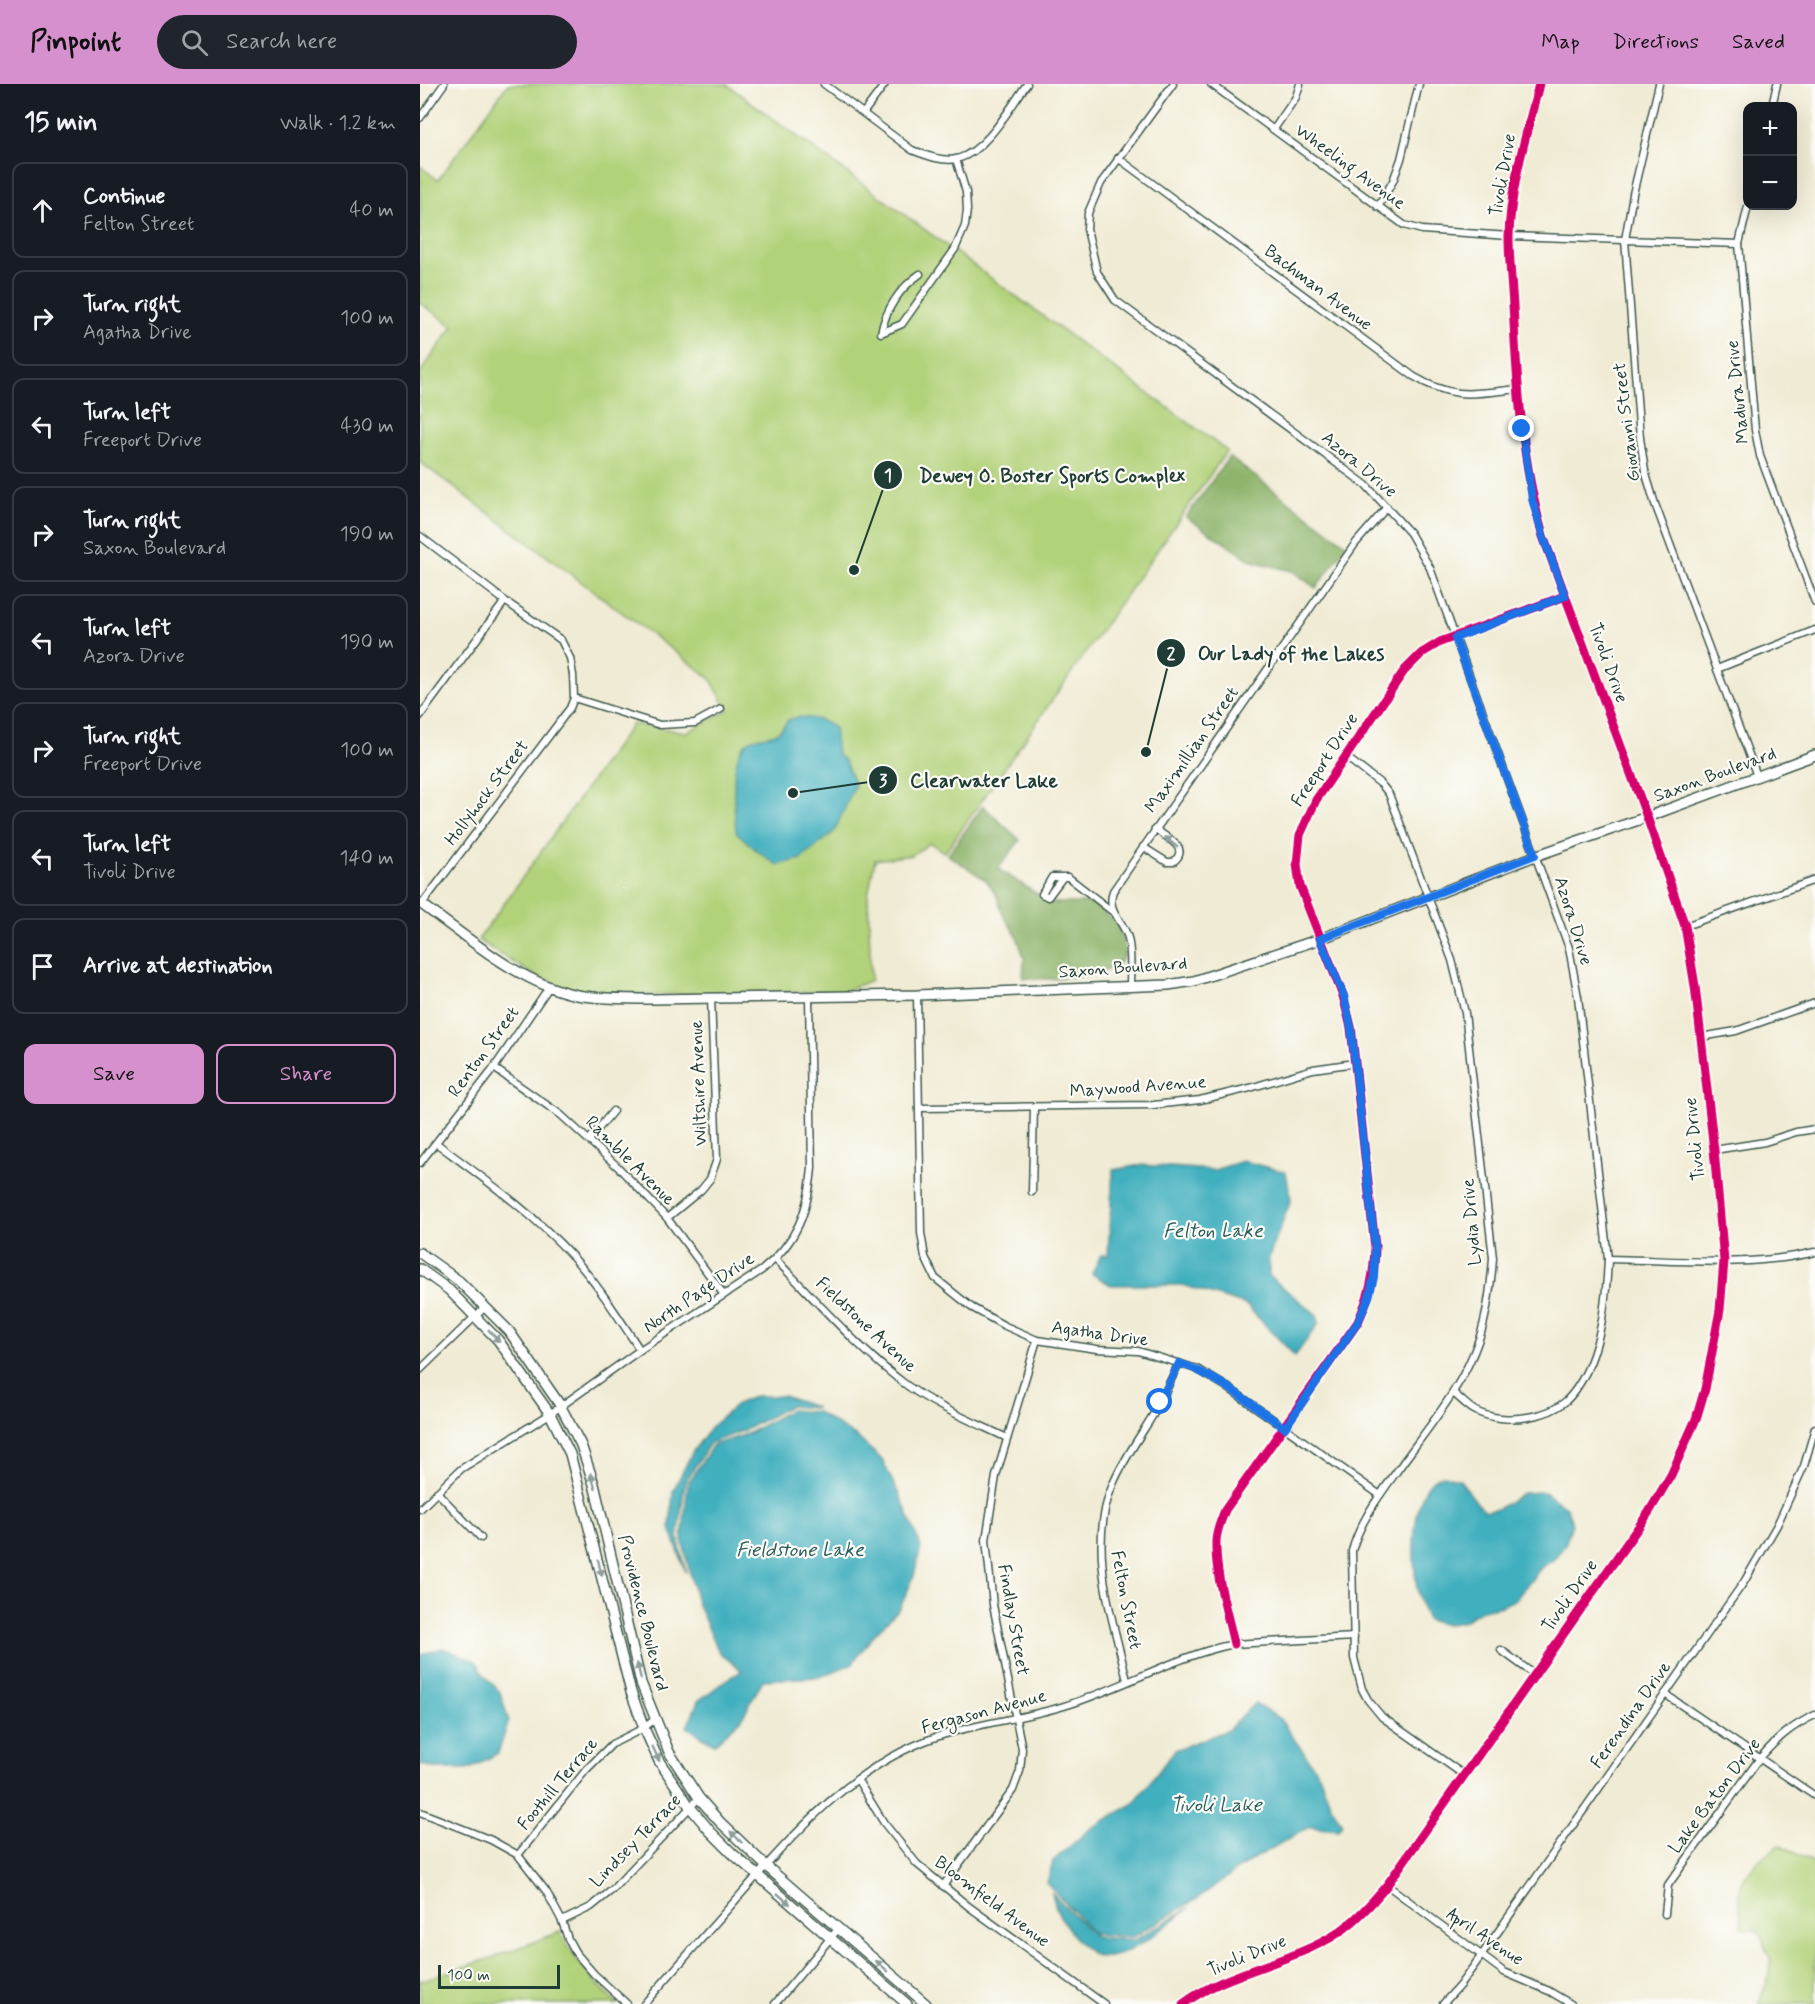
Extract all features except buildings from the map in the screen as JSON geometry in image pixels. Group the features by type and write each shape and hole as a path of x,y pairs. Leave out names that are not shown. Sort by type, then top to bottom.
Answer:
{"main road":[{"name":"Saxon Boulevard","path":"421,904 529,978 576,995 607,998 809,997 1168,985 1194,981 1320,939 1535,855 1647,817 1815,755"},
{"name":"Providence Boulevard","path":"420,1253 459,1281 509,1331 560,1405 581,1445 594,1484 641,1683 669,1752 699,1798 765,1866 926,2004"},
{"name":"Providence Boulevard","path":"420,1269 449,1290 498,1340 550,1414 570,1454 631,1692 659,1761 690,1807 710,1831 756,1876 907,2004"}],"street":[{"path":"420,118 444,84"},
{"path":"824,84 912,150 928,156 956,159 971,153 987,139 1027,84"},
{"path":"864,112 885,84"},
{"name":"Azora Drive","path":"1173,84 1101,183 1088,213 1087,230 1097,272 1115,300 1342,467 1366,486 1410,533 1430,568 1569,948 1578,997 1608,1259 1607,1290 1595,1351 1584,1378 1565,1401 1537,1415 1519,1419 1493,1417 1475,1410 1453,1393"},
{"name":"Wheeling Avenue","path":"1211,84 1404,225 1422,230 1509,236 1739,244"},
{"path":"1274,129 1296,97 1300,84"},
{"path":"1378,207 1394,181 1419,84"},
{"name":"Tivoli Drive","path":"1183,2004 1221,1982 1309,1949 1338,1933 1364,1912 1387,1885 1649,1512 1671,1475 1696,1419 1705,1389 1720,1310 1724,1261 1714,1150 1685,926 1543,536 1532,499 1526,462 1518,389 1509,236 1515,187 1539,84"},
{"name":"Giovanni Street","path":"1659,84 1624,240 1640,438 1645,471 1655,504 1757,776"},
{"path":"1773,102 1777,84"},
{"name":"Bachman Avenue","path":"1118,158 1429,386 1446,392 1472,394 1518,389"},
{"path":"920,274 900,291 883,324 881,333 902,324 955,249 965,226 966,192 956,159"},
{"name":"Madura Drive","path":"1747,210 1739,244 1755,430 1760,456 1815,602"},
{"name":"Maximillian Street","path":"1113,912 1110,898 1113,891 1354,544 1387,507"},
{"path":"420,536 505,601 561,640 570,658 574,698 660,725 695,723 721,709"},
{"name":"Freeport Drive","path":"1234,1644 1217,1563 1216,1541 1225,1510 1358,1322 1369,1297 1374,1277 1375,1247 1351,1027 1344,996 1300,886 1297,864 1300,835 1316,800 1404,670 1422,653 1440,642 1565,596"},
{"path":"420,716 505,601"},
{"path":"1717,669 1815,630"},
{"name":"Hollyhock Street","path":"421,904 570,708 574,698"},
{"name":"Lydia Drive","path":"1346,757 1381,784 1389,794 1452,960 1465,1013 1493,1258 1490,1293 1480,1338 1468,1367 1453,1393 1380,1495 1363,1522 1352,1551 1356,1671 1368,1700 1382,1717 1464,1775"},
{"path":"1143,847 1167,862 1173,862 1179,857 1179,847 1155,829"},
{"path":"1063,877 1068,877 1120,920 1128,937 1131,986"},
{"path":"1685,926 1815,880"},
{"name":"Renton Street","path":"420,1163 494,1068 549,987"},
{"name":"Agatha Drive","path":"917,995 921,1233 925,1257 935,1278 971,1307 1037,1340 1097,1349 1138,1351 1197,1369 1227,1387 1380,1495"},
{"name":"North Page Drive","path":"420,1509 461,1469 550,1414 640,1350 724,1295 775,1259 796,1234 810,1193 812,1168 809,997"},
{"name":"Wiltshire Avenue","path":"667,1218 701,1190 710,1179 717,1159 711,998"},
{"path":"1701,1037 1736,1031 1815,1003"},
{"name":"Maywood Avenue","path":"919,1108 1153,1105 1200,1100 1313,1069 1355,1063"},
{"name":"Ramble Avenue","path":"494,1068 532,1094 589,1140 618,1167 667,1218 724,1295"},
{"path":"1032,1192 1034,1107"},
{"path":"589,1140 614,1112"},
{"path":"1714,1150 1765,1142 1796,1132 1815,1129"},
{"path":"436,1143 539,1222 573,1257 603,1294 640,1350"},
{"path":"1608,1259 1724,1261 1778,1259 1815,1252"},
{"name":"Fieldstone Avenue","path":"775,1259 871,1356 905,1384 937,1405 1007,1438"},
{"path":"420,1370 485,1307"},
{"name":"Findlay Street","path":"943,1886 1012,1790 1020,1771 1022,1749 993,1605 986,1540 996,1476 1037,1340"},
{"name":"Felton Street","path":"1127,1681 1101,1566 1103,1518 1112,1485 1160,1402 1179,1363"},
{"name":"Ferendina Drive","path":"1443,2004 1481,1956 1744,1582 1777,1525 1804,1466 1815,1428"},
{"path":"437,1492 482,1538"},
{"name":"Fergason Avenue","path":"644,2004 756,1876 806,1823 857,1779 892,1757 935,1737 1064,1706 1173,1662 1234,1644 1354,1637"},
{"path":"1501,1650 1535,1675"},
{"path":"1665,1694 1722,1735 1815,1796"},
{"name":"Lake Baton Drive","path":"1665,1914 1668,1885 1760,1758 1797,1723 1815,1715"},
{"name":"Foothill Terrace","path":"518,1855 586,1770 612,1744 644,1728 655,1719"},
{"name":"Bloomfield Avenue","path":"857,1779 884,1823 917,1864 943,1886 1104,2004"},
{"name":"Lindsey Terrace","path":"562,1921 591,1907 612,1890 699,1798"},
{"path":"420,1812 491,1840 518,1855 546,1891 575,1952 594,1974 627,2004"},
{"name":"April Avenue","path":"1387,1885 1504,1972 1550,1991 1571,2004"},
{"path":"775,2004 839,1928"}],"green space":[{"path":"508,84 726,84 1227,451 945,853 930,843 912,855 875,860 868,895 871,980 846,991 640,995 592,993 559,985 532,974 478,940 632,724 687,732 728,710 710,678 420,462 420,373 453,326 420,303 420,166 438,180"},
{"path":"1229,457 1347,545 1316,588 1292,571 1252,561 1186,517"},
{"path":"983,806 1020,840 998,869 1051,903 1092,903 1115,922 1123,938 1125,954 1117,966 1089,975 1052,979 1023,978 1024,958 1017,936 1003,915 997,896 987,881 948,855"},
{"path":"1779,1845 1815,1863 1815,2004 1758,2004 1770,1975 1771,1960 1762,1936 1757,1931 1745,1929 1742,1926 1740,1893 1742,1883 1749,1872"},
{"path":"560,1932 585,1970 618,2004 420,2004 420,1981 497,1956"}],"water":[{"path":"798,717 818,720 834,728 837,754 845,761 855,786 834,832 801,859 777,865 736,832 735,766 744,745 753,739 776,733 788,720"},
{"name":"Felton Lake","path":"1243,1161 1286,1172 1291,1200 1269,1257 1269,1276 1317,1315 1319,1323 1295,1356 1246,1305 1182,1285 1111,1285 1092,1274 1101,1255 1108,1255 1113,1170 1141,1165 1214,1170"},
{"path":"755,1396 784,1396 817,1408 789,1406 745,1430 710,1443 685,1482 678,1538 686,1573 670,1528 673,1491 693,1451 712,1426 739,1403"},
{"name":"Fieldstone Lake","path":"790,1410 817,1412 857,1437 882,1460 902,1500 921,1547 914,1576 900,1608 873,1636 852,1664 820,1677 763,1680 741,1720 714,1744 687,1727 698,1701 742,1671 719,1652 697,1603 682,1539 688,1483 713,1445 747,1434"},
{"path":"1444,1475 1460,1480 1486,1511 1498,1509 1523,1493 1544,1492 1567,1508 1572,1524 1565,1545 1553,1560 1541,1568 1516,1599 1502,1606 1482,1610 1464,1621 1446,1625 1428,1620 1422,1608 1415,1571 1414,1550 1418,1509 1424,1493 1432,1481"},
{"path":"442,1648 476,1661 484,1675 500,1692 509,1721 498,1753 470,1769 436,1769 420,1764 420,1655"},
{"name":"Tivoli Lake","path":"1255,1703 1280,1719 1319,1774 1330,1803 1342,1824 1338,1830 1309,1827 1253,1859 1198,1898 1133,1937 1094,1934 1047,1883 1053,1861 1091,1828 1133,1804 1175,1750 1228,1730"},
{"path":"1052,1893 1095,1937 1135,1940 1189,1908 1135,1947 1123,1953 1101,1957 1087,1950 1071,1933 1058,1911"}],"cycle path":[{"path":"1183,2004 1220,1983 1319,1944 1338,1933 1352,1923 1387,1885 1649,1512 1671,1475 1696,1419 1705,1389 1720,1310 1724,1261 1714,1150 1695,986 1685,926 1543,536 1522,431 1509,237 1512,198 1539,84"},
{"path":"1234,1644 1217,1567 1216,1538 1220,1522 1225,1510 1358,1322 1371,1286 1375,1247 1351,1027 1343,996 1300,886 1297,864 1300,835 1316,800 1404,671 1422,653 1440,642 1565,596"}],"place":[{"name":"Dewey O. Boster Sports Complex","path":"854,570"},
{"name":"Our Lady of the Lakes","path":"1146,752"},
{"name":"Clearwater Lake","path":"793,793"}],"route":[{"path":"1160,1402 1179,1363 1197,1369 1227,1387 1285,1428 1358,1322 1369,1297 1374,1277 1375,1247 1351,1027 1344,996 1320,939 1535,855 1455,638 1565,596 1532,499 1522,429"}]}
